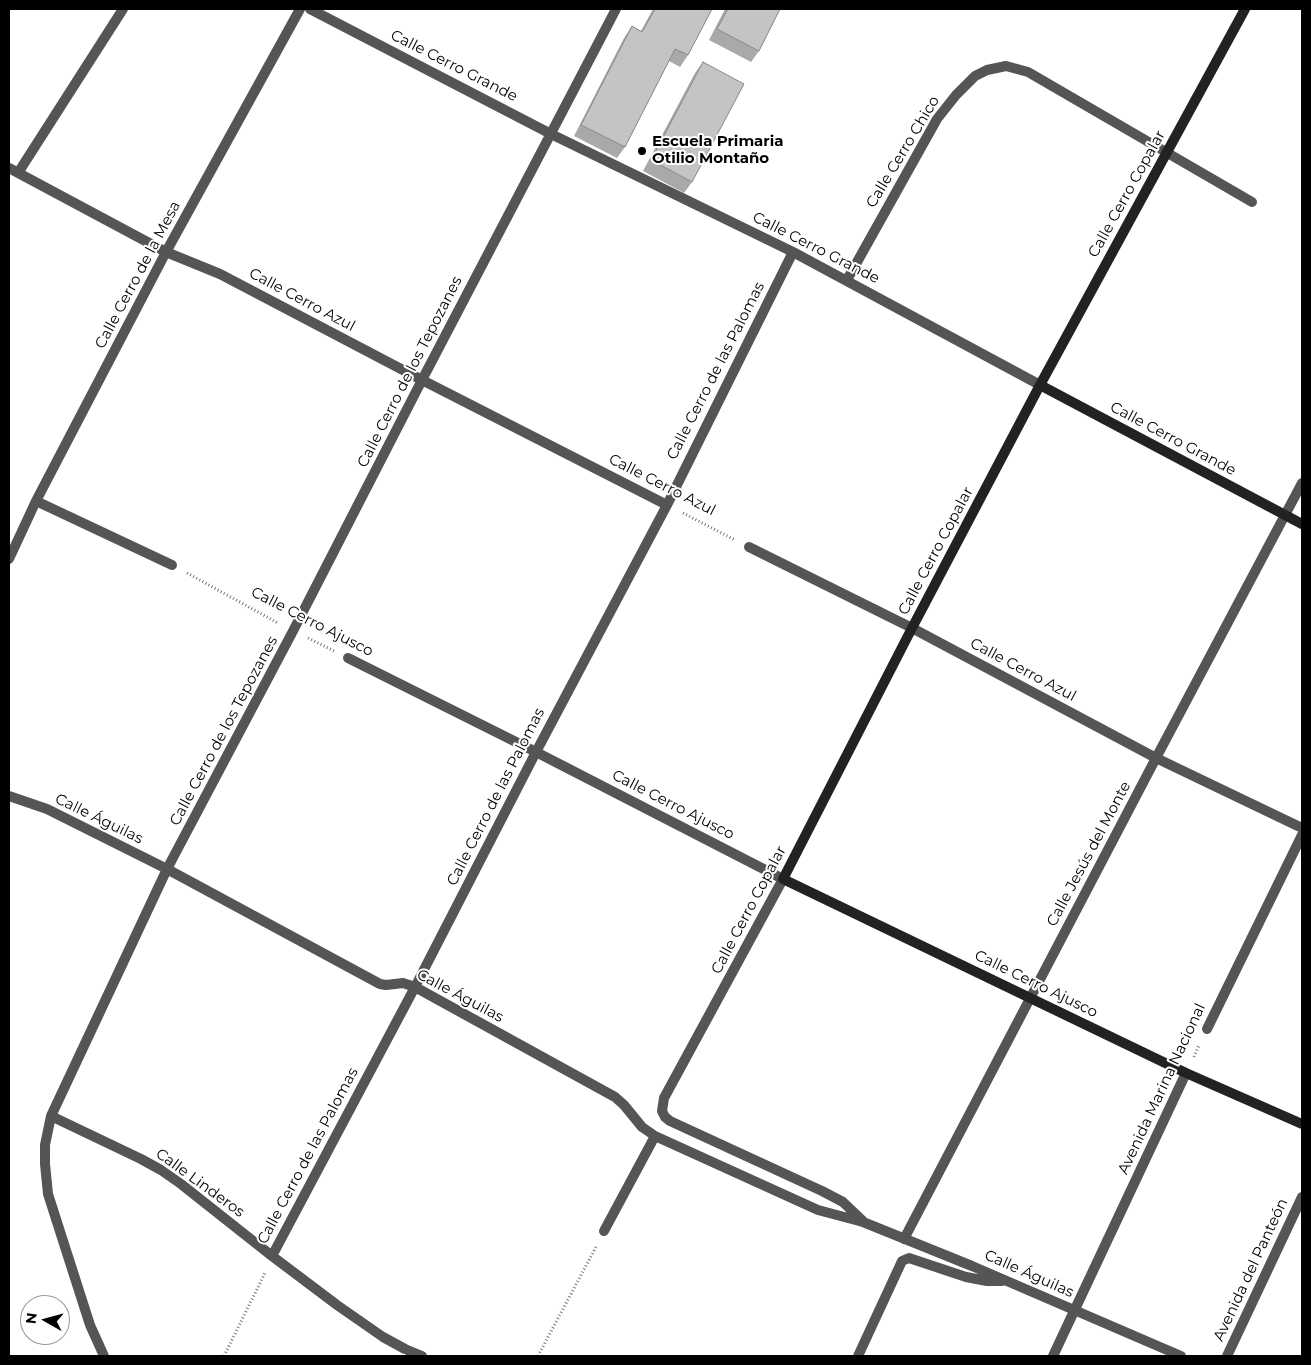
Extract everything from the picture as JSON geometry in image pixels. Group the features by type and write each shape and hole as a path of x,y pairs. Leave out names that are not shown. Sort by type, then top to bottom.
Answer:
{"street":[{"path":"13,170 123,9"},
{"name":"Calle Cerro de la Mesa","path":"9,558 36,501 166,252 300,9"},
{"name":"Calle Cerro Grande","path":"310,9 551,134 847,280 1302,524"},
{"name":"Calle Cerro de los Tepozanes","path":"104,1356 90,1325 48,1194 45,1145 51,1116 168,869 616,9"},
{"name":"Calle Cerro Copalar","path":"662,1112 664,1098 783,879 1040,385 1245,9"},
{"name":"Calle Cerro Chico","path":"847,280 937,119 956,95 975,76 987,70 1006,66 1028,72 1252,202"},
{"name":"Calle Cerro Azul","path":"13,170 166,252 220,274 667,505"},
{"name":"Calle Cerro de las Palomas","path":"272,1256 667,505 793,252"},
{"name":"Calle Jesús del Monte","path":"904,1239 1302,483"},
{"path":"36,501 172,565"},
{"name":"Calle Cerro Azul","path":"749,547 912,628 1156,758 1302,828"},
{"name":"Calle Cerro Ajusco","path":"348,658 783,879 1186,1073 1302,1124"},
{"name":"Calle Águilas","path":"9,796 47,809 168,869 380,984 403,983 415,987 615,1097 642,1127 655,1136 818,1210 863,1222 1008,1281 1181,1356"},
{"name":"Avenida Marina Nacional","path":"1207,1028 1302,835"},
{"name":"Avenida Marina Nacional","path":"1053,1356 1186,1073"},
{"name":"Calle Águilas","path":"662,1112 670,1121 822,1191 842,1202 863,1222"},
{"name":"Calle Linderos","path":"51,1116 140,1158 161,1170 337,1305 383,1336 405,1349 422,1356"},
{"path":"604,1231 655,1136"},
{"name":"Avenida del Panteón","path":"1227,1356 1302,1198"},
{"path":"858,1356 902,1261 909,1258 966,1277 987,1281 1008,1281"}],"path":[{"name":"Calle Cerro Azul","path":"667,505 749,547"},
{"name":"Calle Cerro Ajusco","path":"172,565 293,631 348,658"},
{"name":"Avenida Marina Nacional","path":"1186,1073 1207,1028"},
{"path":"538,1356 604,1231"},
{"name":"Calle Cerro de las Palomas","path":"224,1356 272,1256"}],"building":[{"path":"655,9 712,9 688,55 675,49 625,147 581,125 632,26 642,32"},
{"path":"728,9 780,9 759,51 717,29"},
{"path":"703,62 744,84 692,182 651,160"}],"place":[{"name":"Escuela Primaria Otilio Montaño","path":"642,151"}]}
